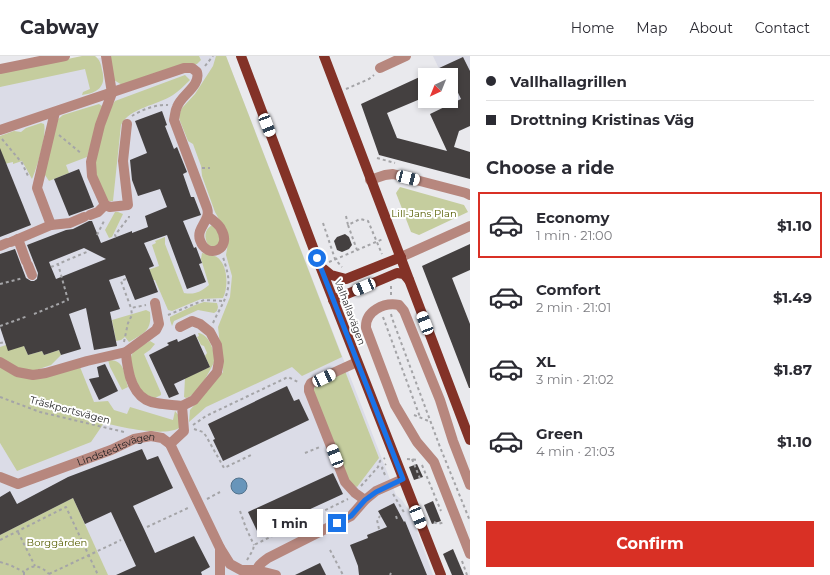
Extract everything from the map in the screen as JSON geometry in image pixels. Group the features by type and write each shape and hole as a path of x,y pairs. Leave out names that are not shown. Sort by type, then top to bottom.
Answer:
{"main road":[{"name":"Valhallavägen","path":"240,56 357,362 441,575"},
{"path":"324,56 370,180 467,424 470,440"},
{"path":"320,266 331,275 346,279 401,257"},
{"path":"333,300 397,273 404,274 409,280"}],"street":[{"path":"0,69 65,56"},
{"path":"106,56 112,93 100,125 91,162 92,176 104,205 110,207 128,205 123,161 127,124"},
{"path":"380,68 406,56"},
{"path":"0,130 184,68 192,68 198,72 196,82 177,106 174,120 207,208 208,216 199,234 200,241 204,247 215,252 220,249 224,242 224,236 221,228 208,216"},
{"path":"51,225 37,188 54,112"},
{"path":"370,180 385,174 393,174 470,195"},
{"path":"32,275 27,263 9,243 51,225 70,222 98,212 104,205"},
{"path":"401,257 470,226"},
{"path":"0,362 17,372 33,375 126,352 156,330 159,324 155,303"},
{"path":"470,485 457,452 440,400 404,311 399,305 395,304 391,304 373,311 367,320 366,328 395,405 417,442 434,462 470,554"},
{"path":"126,352 129,372 135,390 139,395 148,400 182,406 194,400 216,372 219,360 217,345 210,332 200,324 192,321 180,327"},
{"path":"357,362 311,383 309,386 345,482 365,500"},
{"path":"170,444 184,431 182,406"},
{"name":"Lindstedtsvägen","path":"0,477 18,484 111,450 134,439 151,436 162,438 170,444 220,548 230,564 238,572 276,575"},
{"path":"255,573 260,564 268,558 351,516 365,500 382,488 403,479"},
{"path":"220,548 220,575"}],"path":[{"path":"198,72 207,65 213,56"},
{"path":"338,92 369,79 380,68"},
{"path":"127,124 129,119 137,114 162,105 177,106"},
{"path":"51,128 91,162"},
{"path":"0,137 22,163 31,182 37,188"},
{"path":"116,237 115,235 129,217 128,205"},
{"path":"348,225 357,250"},
{"path":"320,266 392,236"},
{"path":"210,332 229,287 228,275 220,249"},
{"path":"51,267 89,251"},
{"path":"34,314 68,300 58,264"},
{"path":"126,278 121,281 132,314 124,339 126,352"},
{"path":"158,318 204,300 224,301"},
{"path":"131,308 155,303"},
{"path":"379,308 420,417"},
{"path":"0,326 28,316"},
{"path":"0,344 5,342"},
{"path":"251,455 224,468 206,436 196,429 189,428 206,416 288,377 309,386"},
{"name":"Träskportsvägen","path":"0,397 40,412 124,433 134,439"},
{"path":"409,413 431,422"},
{"path":"305,453 330,443"},
{"path":"422,467 457,452"},
{"path":"254,545 347,500 378,467 380,461 383,459"},
{"path":"412,459 421,481"},
{"path":"147,527 220,492"},
{"path":"394,496 405,514"},
{"path":"0,540 66,506 98,575"},
{"path":"240,512 254,545 253,550"},
{"path":"379,530 377,520 380,516"},
{"path":"434,522 438,524 445,522"},
{"path":"18,532 35,566"},
{"path":"0,562 10,565 24,573 35,566 40,566 49,574 121,540"},
{"path":"330,550 343,575"}],"shaded area":[{"path":"109,56 226,56 396,495 402,500 410,512 433,575 0,575 0,443 18,471 0,376 0,80"},
{"path":"433,56 470,56 470,100 458,105 458,68 439,68"}],"green space":[{"path":"82,56 95,56 101,66 103,76 102,85 92,93 82,95 83,92 90,89 85,69 0,87 0,73"},
{"path":"109,56 199,56 201,60 197,64 122,85 114,80"},
{"path":"216,56 226,56 342,357 302,376 292,367 206,407 189,422 190,410 223,372 218,327 230,297 232,276 226,255 229,237 215,212 202,176 201,166 193,144 188,141 179,115 182,108 195,94 213,66"},
{"path":"185,75 190,80 177,92 130,115 121,125 113,201 107,201 97,180 94,157 109,110 115,101"},
{"path":"99,104 102,106 101,111 87,157 66,165 69,173 49,181 45,175 45,169 57,120 63,115"},
{"path":"41,123 44,124 45,129 43,143 32,179 22,161 13,164 13,162 0,165 0,136 14,131 21,132 26,128"},
{"name":"Lill-Jans Plan","path":"400,187 464,205 468,212 419,235 411,232 396,193"},
{"path":"115,212 123,214 112,237 109,238 105,230"},
{"path":"212,225 220,234 221,243 215,247 208,245 205,236 207,229"},
{"path":"165,237 165,244 184,293 191,294 209,285 201,259 202,253 219,258 225,268 226,289 223,298 201,299 172,311 168,310 155,280 152,280 148,270 159,266 152,245 156,243 155,241"},
{"path":"204,302 217,303 217,311 214,313 198,310 174,321 172,326 170,317"},
{"path":"146,310 150,312 150,323 146,331 129,342 125,337 116,341 112,320"},
{"path":"198,333 202,334 208,339 212,347 215,360 199,388 186,398 184,397 185,378 210,367 205,356 207,353 204,346 201,345 197,337 199,336"},
{"path":"150,341 155,344 144,354 161,393 161,395 155,398 143,394 132,369 131,363 133,352"},
{"path":"6,345 24,346 28,355 42,351 44,355 59,350 61,355 51,365 36,370 24,371 0,359 0,347"},
{"path":"108,360 114,360 121,365 128,387 122,390"},
{"path":"0,367 17,375 80,367 94,402 108,401 114,410 127,414 130,407 173,420 175,411 179,416 179,428 172,431 163,432 131,429 104,423 91,442 17,471 0,443"},
{"path":"345,371 379,458 357,487 348,483 313,391 316,385"},
{"name":"Borggården","path":"73,498 108,575 0,575 0,535"}],"water":[{"path":"236,478 242,478 247,483 245,492 242,494 236,494 231,489 231,483"}],"building":[{"path":"463,57 470,71 470,126 459,131 454,147 470,152 470,179 379,155 361,104 418,78 418,100 387,113 397,138 447,151 430,114 442,108 458,108 458,100 461,99 458,93 458,68 439,68"},
{"path":"162,111 167,125 165,126 174,149 177,147 187,172 183,174 191,197 194,197 201,215 183,221 194,248 196,247 202,263 199,264 206,282 187,289 167,235 144,243 154,266 149,268 158,292 135,300 125,275 109,280 120,309 110,312 117,346 94,350 86,308 69,314 81,349 61,355 59,350 44,355 42,351 28,355 24,346 8,351 0,327 0,254 15,249 26,278 34,281 37,279 38,273 27,245 66,230 73,229 89,221 92,221 101,243 132,231 132,233 148,227 145,216 167,207 160,189 138,196 132,180 130,160 147,153 135,121","holes":["84,248 106,259 56,279 49,262"]},
{"path":"0,148 31,225 0,237"},
{"path":"79,169 94,207 69,216 54,179"},
{"path":"345,234 349,237 352,245 349,249 342,252 337,250 334,241 337,237"},
{"path":"470,244 470,270 452,278 470,324 469,388 422,266"},
{"path":"195,334 210,367 174,384 179,394 169,398 149,355 169,345 167,343 177,339 178,342"},
{"path":"105,364 118,391 99,400 89,379 99,377 97,367"},
{"path":"287,386 294,401 299,399 309,420 223,461 213,440 215,439 208,424"},
{"path":"142,449 147,460 158,456 173,488 133,506 155,553 194,536 210,567 201,572 202,575 116,575 136,566 111,512 85,524 73,498 0,535 0,497 10,491 17,504 68,477"},
{"path":"417,464 423,477 414,480 409,467"},
{"path":"333,473 343,494 258,533 248,512"},
{"path":"433,501 441,521 432,524 424,505"},
{"path":"394,503 404,522 405,521 427,575 359,575 358,566 350,545 368,538 367,535 387,527 378,511"},
{"path":"453,549 464,575 452,575 443,554"},
{"path":"320,563 326,575 295,575"}],"route":[{"path":"317,258 403,479 382,488 365,500 351,516 337,523"}]}
